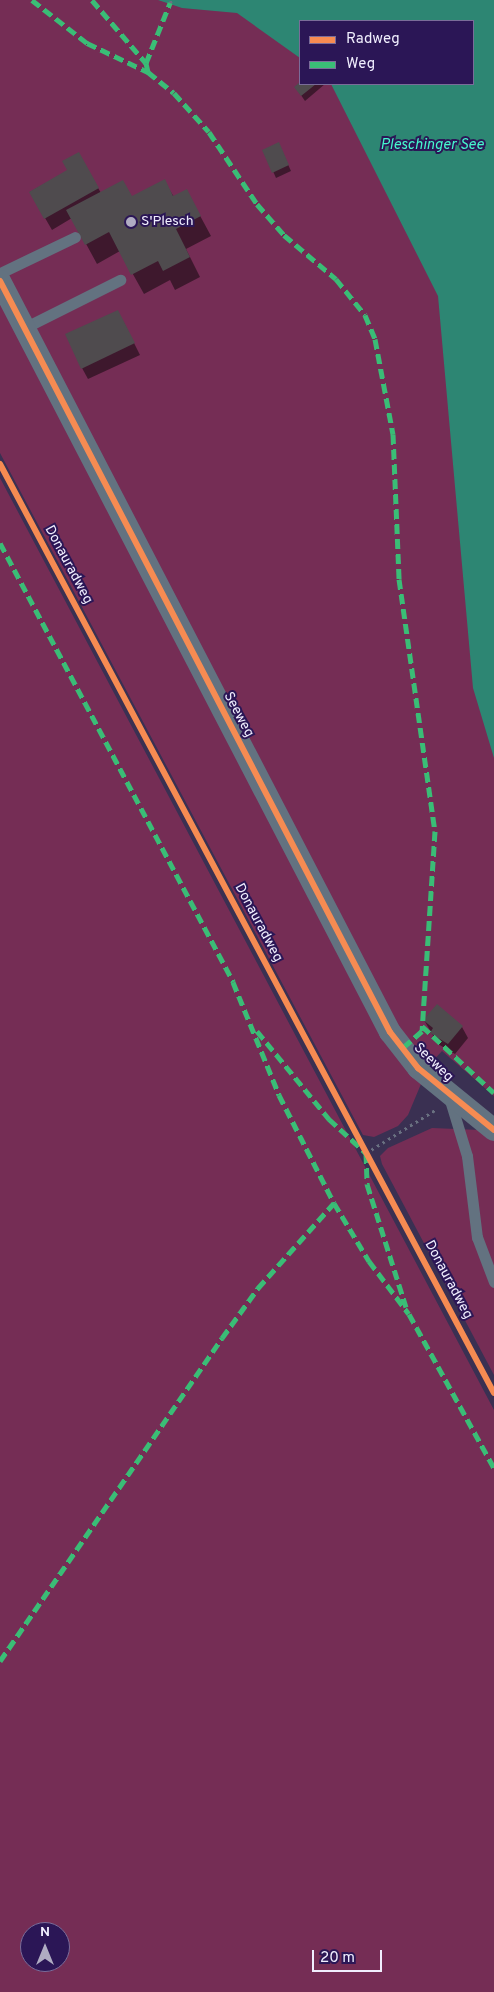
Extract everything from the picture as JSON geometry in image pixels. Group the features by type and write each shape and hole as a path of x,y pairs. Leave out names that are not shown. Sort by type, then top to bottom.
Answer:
{"street":[{"name":"Seeweg","path":"0,281 22,329 390,1032 418,1068 494,1130"}],"lane":[{"path":"0,273 75,237"},
{"path":"22,329 120,280"},
{"path":"449,1095 467,1156 477,1237 494,1282"}],"path":[{"path":"366,1153 424,1120 449,1095"},
{"path":"361,1144 370,1161"}],"shaded area":[{"path":"0,0 494,0 494,1096 442,1051 429,1065 408,1115 398,1126 374,1137 363,1135 0,453"},
{"path":"0,478 494,1410 494,1992 0,1992"},
{"path":"432,1128 480,1130 494,1140 494,1375 382,1164 380,1156 388,1148"}],"water":[{"name":"Pleschinger See","path":"158,0 494,0 494,758 473,688 438,296 332,85 474,85 474,20 299,20 299,57 237,13 182,8"}],"building":[{"path":"299,83 299,85 315,85 301,96 294,87"},
{"path":"279,142 289,165 272,173 262,150"},
{"path":"79,152 99,188 44,219 29,192 67,170 62,161"},
{"name":"S'Plesch","path":"165,179 173,196 187,189 201,216 176,229 190,257 163,271 158,261 131,275 109,232 85,245 66,210 123,180 132,196"},
{"path":"118,310 135,343 81,369 65,334"},
{"path":"437,1004 463,1026 448,1044 430,1033 433,1028 423,1020"}],"marked path":[{"path":"32,0 87,43 148,72 174,93 209,132 257,204 284,235 336,279 365,315 375,339 393,434 399,579 435,831 422,1031 401,1049"},
{"path":"92,0 146,63 148,72"},
{"path":"146,63 170,3"},
{"path":"0,543 233,982 279,1095 334,1203 369,1261 409,1314 494,1468"},
{"path":"422,1026 494,1093"},
{"path":"257,1031 329,1119 366,1153 367,1184 406,1307"},
{"path":"0,1661 258,1288 334,1203"}],"cycle path":[{"path":"0,281 390,1032 418,1068 494,1130"},
{"name":"Donauradweg","path":"0,464 494,1393"}],"place":[{"name":"S'Plesch","path":"131,222"}]}
